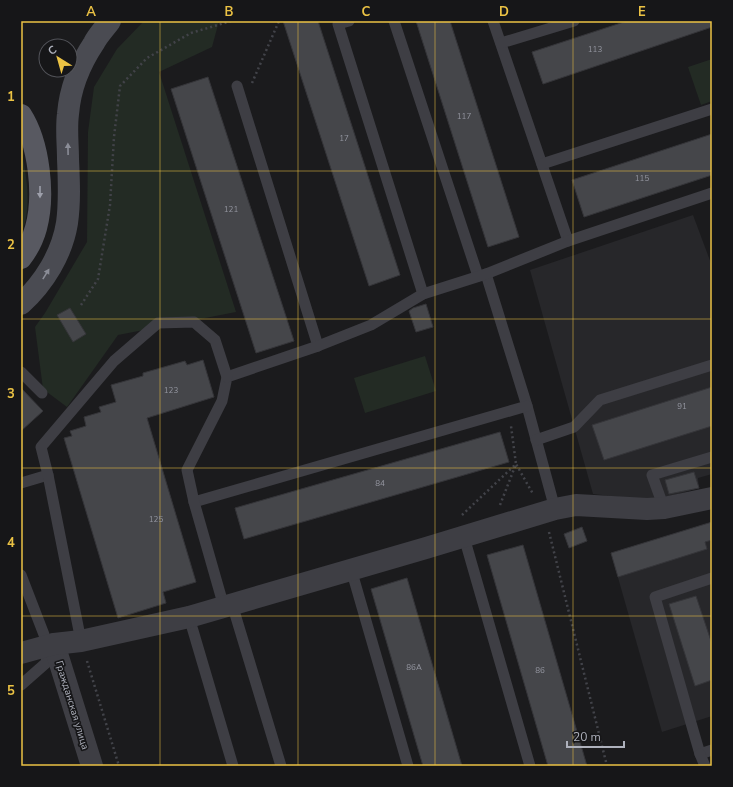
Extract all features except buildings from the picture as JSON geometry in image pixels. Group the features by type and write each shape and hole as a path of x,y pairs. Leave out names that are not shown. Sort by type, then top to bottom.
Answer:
{"main road":[{"path":"21,304 42,281 53,263 62,242 67,224 69,200 67,123 72,89 80,68 94,42 110,21"},
{"path":"21,115 31,136 37,160 40,184 40,206 36,229 26,251 21,258"}],"street":[{"path":"21,653 51,645 81,641 189,617 351,570 462,527 490,528 576,505 647,509 664,508 712,498"},
{"name":"Гражданская улица","path":"51,645 92,766"}],"lane":[{"path":"349,21 338,24 423,294"},
{"path":"394,21 526,406 536,440 549,511"},
{"path":"493,21 568,241"},
{"path":"501,43 574,21"},
{"path":"237,86 318,346"},
{"path":"542,164 712,109"},
{"path":"226,377 318,346 371,325 423,294 482,275 568,241 712,193"},
{"path":"81,641 48,475 41,447 114,361 158,323 194,322 216,340 226,377 222,401 187,470 194,502 281,766"},
{"path":"536,440 574,427 600,400 712,365"},
{"path":"21,372 42,393"},
{"path":"194,502 526,406"},
{"path":"664,508 652,475 712,457"},
{"path":"21,483 48,475"},
{"path":"462,527 530,766"},
{"path":"351,570 408,766"},
{"path":"21,576 51,645 46,663 21,685"},
{"path":"705,766 700,754 655,597 712,578"},
{"path":"189,617 233,766"},
{"path":"700,754 712,750"}],"path":[{"path":"81,305 98,279 110,205 114,137 120,86 147,58 191,33 231,21"},
{"path":"243,104 279,21"},
{"path":"509,411 516,464 549,511 547,521 607,766"},
{"path":"462,527 516,464"},
{"path":"490,528 516,464"},
{"path":"81,641 119,766"}],"shaded area":[{"path":"144,21 219,21 212,47 159,72 236,312 118,335 67,407 43,389 35,327 45,313 87,242 88,132 94,87 117,49"},
{"path":"712,59 712,101 701,105 688,67"},
{"path":"21,150 27,181 27,203 24,225 21,234"},
{"path":"693,215 712,266 712,474 698,478 699,488 654,501 593,494 530,270"},
{"path":"425,356 436,391 365,413 354,378"},
{"path":"712,522 712,716 662,732 611,553"}]}
